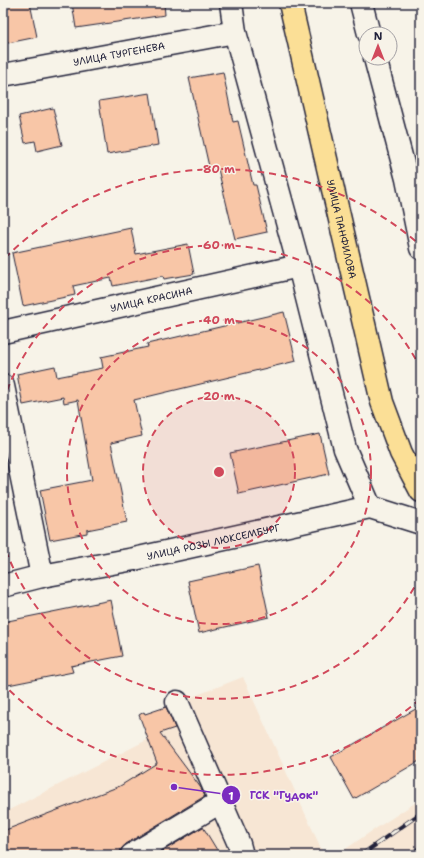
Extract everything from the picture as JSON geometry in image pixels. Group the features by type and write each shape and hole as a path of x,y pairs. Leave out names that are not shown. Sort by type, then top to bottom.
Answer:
{"main road":[{"name":"УЛИЦА ПАНФИЛОВА","path":"290,3 382,402 401,453 421,491"}],"street":[{"path":"231,3 235,32 299,266 345,449 370,507"},
{"path":"361,3 367,26"},
{"name":"УЛИЦА ТУРГЕНЕВА","path":"3,75 235,32"},
{"path":"379,66 414,177 421,248"},
{"name":"УЛИЦА КРАСИНА","path":"3,332 299,266"},
{"path":"3,386 42,576"},
{"name":"УЛИЦА РОЗЫ ЛЮКСЕМБУРГ","path":"4,585 42,576 134,559 370,507 421,523"},
{"path":"177,702 239,844 242,855"},
{"path":"132,855 220,802"}],"shaded area":[{"path":"243,677 324,855 3,855 3,811 9,810 149,739 141,717"},
{"path":"421,799 421,855 337,855 366,835"}],"building":[{"path":"3,3 30,3 37,37 3,44"},
{"path":"72,3 164,3 165,15 76,28"},
{"path":"223,72 233,122 238,121 253,185 256,185 267,232 235,239 218,169 210,171 189,78"},
{"path":"150,93 158,145 107,154 99,101"},
{"path":"53,108 62,145 37,151 35,141 25,143 19,116"},
{"path":"131,228 136,254 188,244 194,274 164,279 163,276 113,286 111,278 73,286 75,295 23,306 12,253"},
{"path":"284,312 296,361 134,400 142,436 111,443 127,522 87,530 87,533 50,540 40,490 92,480 78,400 64,403 63,397 23,405 17,374 55,366 57,377 103,368 101,357 148,347 147,344"},
{"path":"320,434 329,474 239,494 230,453"},
{"path":"258,566 269,617 199,633 188,581"},
{"path":"111,600 122,656 71,666 73,672 3,686 3,622"},
{"path":"421,706 421,760 354,799 331,757"},
{"path":"166,707 175,728 160,733 201,788 205,796 126,844 121,849 120,855 3,855 3,831 120,786 157,763 139,715 144,712 145,714"},
{"path":"203,827 220,855 156,855"}],"railway":[{"path":"361,855 421,813"},
{"path":"410,855 421,847"}],"place":[{"name":"ГСК \"Гудок\"","path":"174,787"}]}
